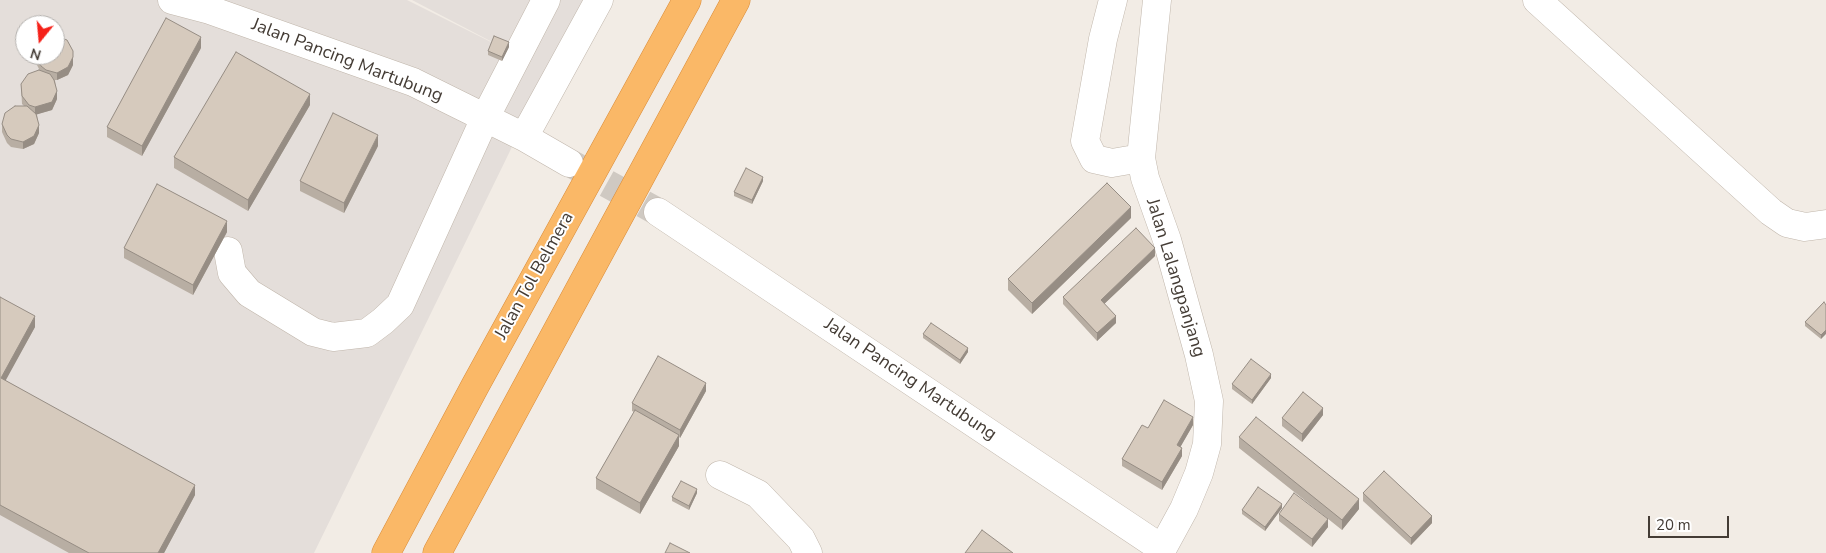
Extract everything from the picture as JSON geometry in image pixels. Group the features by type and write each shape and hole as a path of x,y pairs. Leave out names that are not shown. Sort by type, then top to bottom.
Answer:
{"highway":[{"name":"Jalan Tol Belmera","path":"386,553 475,386 687,0"},
{"path":"437,553 736,0"}],"street":[{"name":"Jalan Pancing Martubung","path":"172,0 210,10 413,82 524,137 569,163"},
{"path":"228,251 232,273 249,293 313,332 333,337 366,333 400,305 485,118 546,0"},
{"path":"524,137 599,0"},
{"path":"1113,0 1103,39 1085,140 1094,159 1112,164 1141,158"},
{"name":"Jalan Lalangpanjang","path":"1157,0 1141,158 1144,178 1167,240 1197,345 1208,401 1207,444 1199,473 1184,509 1160,550"},
{"path":"1537,0 1771,212 1787,223 1805,227 1826,224"},
{"name":"Jalan Pancing Martubung","path":"658,212 1160,550"},
{"path":"720,475 758,494 802,539 808,553"}],"shaded area":[{"path":"0,0 407,0 515,54 412,0 587,0 549,71 314,553 0,553"}],"building":[{"path":"166,18 201,37 142,146 107,127"},
{"path":"494,36 509,42 502,57 488,51"},
{"path":"65,39 67,40 73,51 73,57 68,67 57,73 46,70 41,66 65,65"},
{"path":"236,52 310,94 248,200 174,157"},
{"path":"39,70 50,74 57,91 52,102 35,107 29,105 22,96 21,84 28,74"},
{"path":"15,106 27,106 36,114 39,125 34,136 23,142 11,139 2,124 5,113"},
{"path":"333,113 378,135 344,203 300,181"},
{"path":"746,168 763,177 752,200 734,192"},
{"path":"1107,183 1131,207 1032,303 1008,279"},
{"path":"157,184 227,221 193,285 124,248"},
{"path":"1136,228 1155,248 1101,300 1116,316 1097,333 1063,297"},
{"path":"0,297 35,316 1,378 195,485 158,553 89,553 0,505"},
{"path":"1824,302 1826,305 1826,330 1821,335 1805,322"},
{"path":"931,323 968,348 960,360 923,334"},
{"path":"658,356 706,383 680,430 632,403"},
{"path":"1251,359 1271,374 1252,400 1232,384"},
{"path":"1303,392 1323,408 1302,434 1282,418"},
{"path":"1164,400 1193,417 1177,445 1182,448 1162,482 1122,459 1142,425 1148,428"},
{"path":"635,410 679,435 640,503 596,478"},
{"path":"1256,417 1359,499 1342,520 1239,437"},
{"path":"1384,471 1432,516 1411,538 1363,493"},
{"path":"681,481 697,489 689,506 672,497"},
{"path":"1258,487 1282,504 1265,527 1242,510"},
{"path":"1294,493 1328,519 1312,539 1279,514"},
{"path":"982,530 1013,553 965,553"},
{"path":"670,543 690,553 665,553"}],"tunnel":[{"path":"570,163 658,212"}]}
